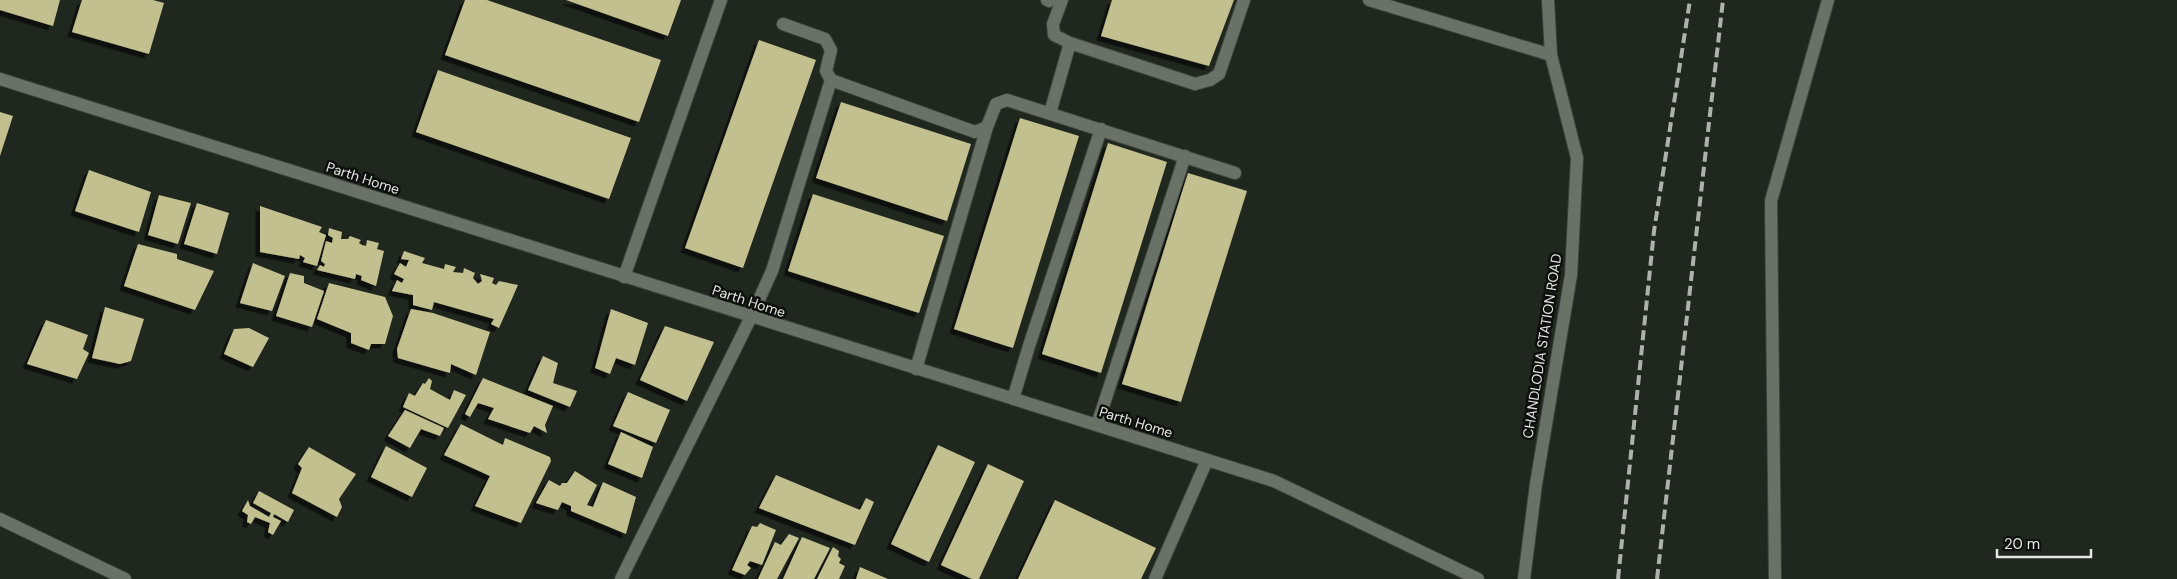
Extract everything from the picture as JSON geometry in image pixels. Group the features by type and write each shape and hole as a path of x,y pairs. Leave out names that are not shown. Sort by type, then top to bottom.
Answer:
{"street":[{"path":"624,277 721,0"},
{"path":"1062,0 1053,24 1054,35 1070,44 1195,84 1210,80 1219,74 1244,0"},
{"path":"1369,0 1551,55"},
{"name":"CHANDLODIA STATION ROAD","path":"1524,579 1536,484 1571,275 1577,158 1551,55 1548,0"},
{"path":"1775,579 1771,201 1828,0"},
{"path":"621,579 752,317 772,271 830,80 826,71 831,50 825,39 783,24"},
{"path":"1050,113 1070,44"},
{"name":"Parth Home","path":"0,79 1274,481 1478,579"},
{"path":"830,80 976,132 987,127"},
{"path":"916,369 987,127 996,104 1008,100 1185,156 1235,174"},
{"path":"1013,399 1101,129"},
{"path":"1097,425 1185,156"},
{"path":"1155,579 1207,460"},
{"path":"0,520 125,579"}],"building":[{"path":"0,0 60,0 53,26 0,10"},
{"path":"82,0 153,0 164,3 149,54 72,32"},
{"path":"465,0 487,0 661,60 639,122 445,55"},
{"path":"566,0 681,0 668,36"},
{"path":"1112,0 1234,0 1209,66 1101,36"},
{"path":"759,40 816,60 743,268 685,248"},
{"path":"438,70 631,138 609,199 416,132"},
{"path":"841,102 971,144 947,221 816,178"},
{"path":"0,112 13,116 0,156"},
{"path":"1020,118 1079,136 1013,348 954,329"},
{"path":"1108,143 1167,162 1101,373 1042,354"},
{"path":"89,170 151,192 139,232 75,211"},
{"path":"1188,173 1247,191 1181,402 1122,384"},
{"path":"813,194 944,236 919,313 788,271"},
{"path":"159,195 191,203 178,244 148,235"},
{"path":"197,203 229,213 217,254 184,244"},
{"path":"260,206 322,227 319,232 326,235 317,266 303,262 305,258 300,255 299,259 260,252"},
{"path":"329,228 342,232 341,239 348,239 350,236 361,240 359,243 366,246 367,240 379,243 377,249 384,251 376,286 361,280 362,276 356,274 355,279 317,270 320,265 324,267 325,264 321,261 326,241 332,243 333,238 328,235"},
{"path":"138,244 177,254 177,259 214,271 195,310 124,286"},
{"path":"404,251 425,258 422,263 444,269 445,264 456,267 453,272 463,273 464,268 475,273 473,278 478,284 482,281 480,274 494,278 492,283 496,285 499,281 518,285 499,328 491,324 494,319 434,302 432,310 413,305 413,295 392,291 397,280 402,283 404,279 394,274 400,263 406,267 409,260 401,259"},
{"path":"253,263 285,276 272,311 240,303"},
{"path":"290,273 304,276 304,283 324,291 312,327 276,316"},
{"path":"329,283 385,297 393,316 385,344 371,344 369,350 351,343 351,333 317,319"},
{"path":"105,307 144,319 131,361 120,364 92,358"},
{"path":"411,309 433,313 490,332 476,375 451,364 450,373 398,358 397,349"},
{"path":"611,309 648,323 635,365 616,358 610,374 595,368"},
{"path":"46,320 88,335 83,349 89,353 77,379 27,364"},
{"path":"665,326 714,342 687,401 640,380"},
{"path":"249,328 269,338 253,367 224,354 234,329"},
{"path":"543,356 558,363 553,383 577,391 570,407 528,390"},
{"path":"429,378 432,381 430,389 450,400 454,390 466,395 448,428 403,407 409,393 415,396 423,383 425,384"},
{"path":"483,378 553,406 545,425 547,433 534,426 530,433 488,419 494,408 478,403 470,417 465,414"},
{"path":"628,392 670,410 656,443 613,426"},
{"path":"405,410 444,428 440,436 421,429 410,448 388,436"},
{"path":"461,424 503,445 505,438 550,457 551,461 521,523 475,506 490,476 444,455"},
{"path":"621,432 653,447 642,478 608,464"},
{"path":"938,445 975,462 929,562 891,544"},
{"path":"386,446 427,468 412,497 371,477"},
{"path":"309,447 356,474 339,499 342,507 337,517 292,493 302,468 298,464"},
{"path":"988,464 1024,481 979,579 972,579 941,565"},
{"path":"575,471 597,485 587,505 593,507 603,482 636,497 626,534 571,511 571,506 562,502 558,510 536,503 549,480 560,486 562,483 567,483"},
{"path":"776,475 860,510 866,498 874,502 855,545 759,508"},
{"path":"259,491 294,510 288,522 274,514 273,517 281,521 273,535 268,532 270,523 255,517 251,524 247,522 248,515 242,511 248,500 250,506 269,517 271,513 253,503"},
{"path":"1055,500 1156,548 1141,579 1018,579"},
{"path":"760,523 776,530 762,565 750,561 747,565 751,568 745,575 732,570 752,526 757,527"},
{"path":"789,534 799,538 777,579 758,579 775,542 781,545"},
{"path":"802,537 830,548 814,579 783,579"},
{"path":"833,547 839,551 838,556 841,559 839,563 845,566 839,579 817,579"},
{"path":"860,567 888,579 856,579"}],"railway":[{"path":"1618,579 1654,231 1690,0"},
{"path":"1657,579 1723,0"}]}
